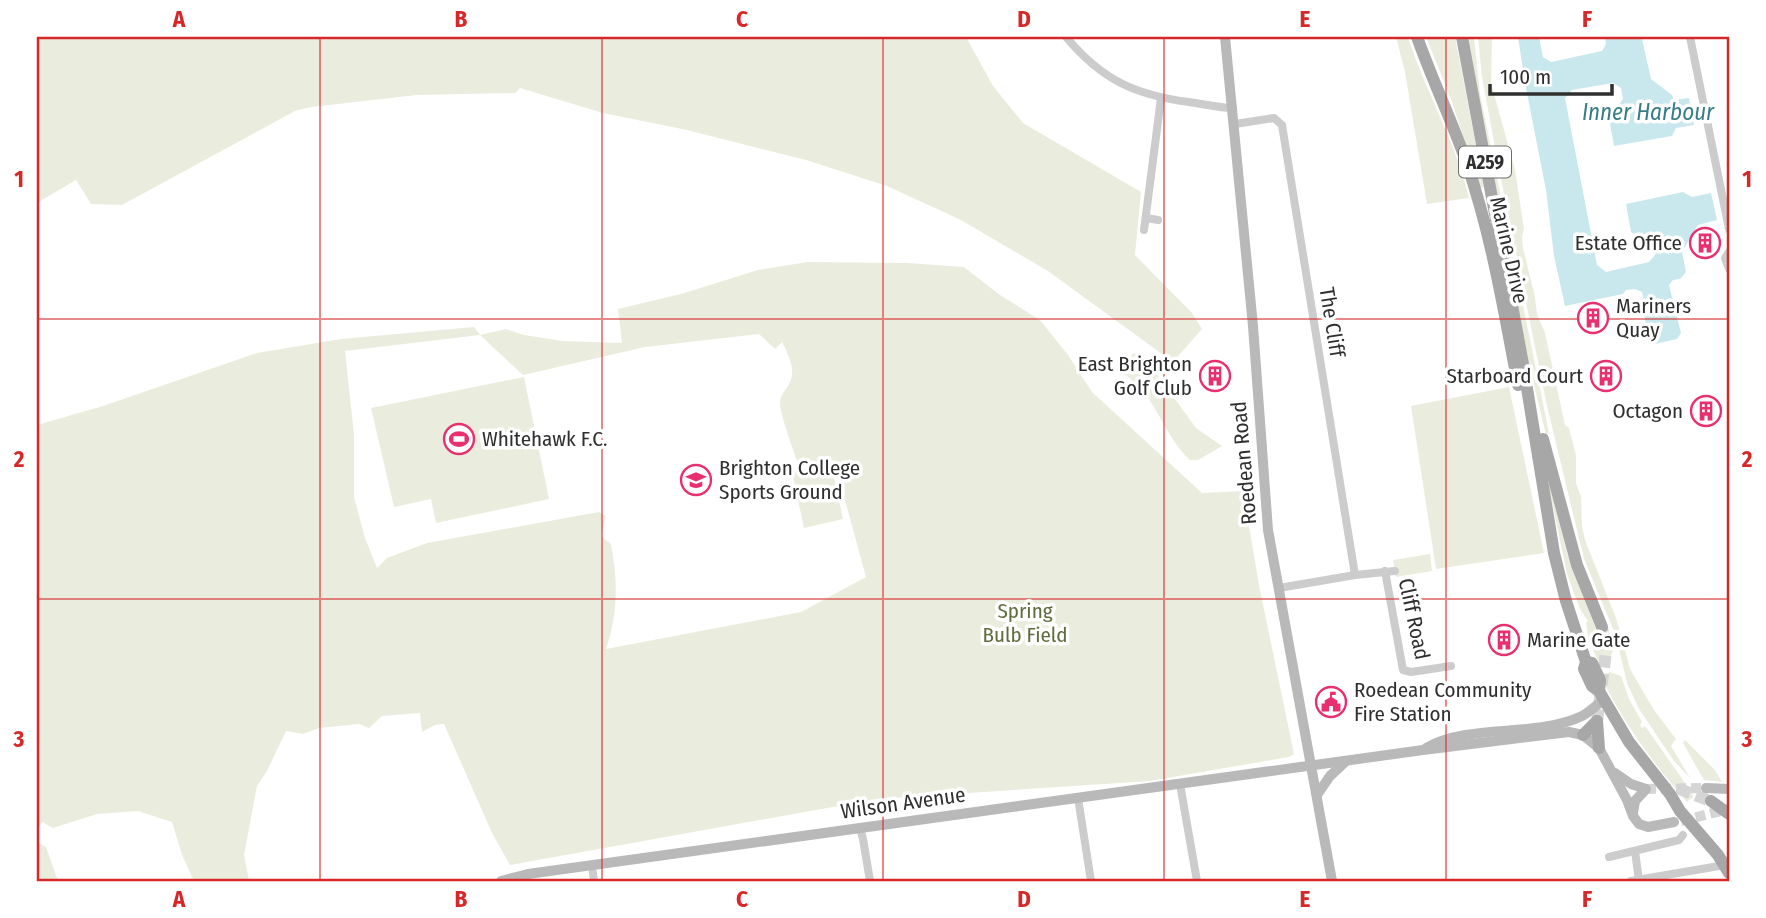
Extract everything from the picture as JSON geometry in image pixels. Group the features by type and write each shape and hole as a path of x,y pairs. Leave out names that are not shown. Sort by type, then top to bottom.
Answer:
{"main road":[{"name":"Marine Drive","path":"1417,37 1466,161 1477,197 1499,290 1530,453 1540,478"},
{"name":"Marine Drive","path":"1462,37 1523,364 1540,478 1566,601 1586,662 1592,663 1600,680 1602,695 1629,742 1680,811 1728,865"},
{"path":"1523,364 1577,565 1602,627"},
{"path":"1583,735 1597,721 1599,748"},
{"path":"1709,794 1729,814"}],"street":[{"path":"1066,37 1089,62 1114,80 1142,93 1233,108"},
{"name":"Roedean Road","path":"1225,37 1235,124 1268,530 1332,881"},
{"path":"1690,37 1729,229"},
{"path":"1144,230 1161,98"},
{"name":"The Cliff","path":"1235,124 1274,118 1282,125 1355,575"},
{"path":"1146,218 1158,219"},
{"path":"1729,243 1725,262 1729,270"},
{"name":"Cliff Road","path":"1385,571 1403,670 1411,672 1451,666"},
{"path":"1279,588 1395,571"},
{"path":"1423,750 1441,740 1544,726 1575,719 1589,712 1602,695"},
{"path":"1423,750 1565,733 1583,735 1599,748 1639,824 1648,827 1674,822"},
{"name":"Wilson Avenue","path":"501,881 528,874 1423,750"},
{"path":"1317,795 1330,776 1345,762"},
{"path":"1611,770 1625,780 1646,789 1635,802 1633,816"},
{"path":"1181,784 1197,881"},
{"path":"1709,794 1727,788"},
{"path":"1078,798 1091,881"},
{"path":"860,828 870,881"},
{"path":"1609,857 1679,840 1683,835"},
{"path":"1635,851 1636,881 1728,865"},
{"path":"592,866 594,881"}],"green space":[{"name":"East Brighton Golf Club","path":"37,37 966,37 993,86 1023,123 1141,192 1135,255 1192,313 1202,329 1173,362 1048,271 961,220 887,186 806,160 687,130 603,113 520,88 515,93 417,95 311,107 295,111 122,205 91,204 76,180 37,203"},
{"path":"1396,37 1408,37 1456,157 1469,198 1427,204 1405,72"},
{"path":"1426,37 1455,37 1484,187 1480,188 1451,99"},
{"path":"1465,37 1474,37 1480,94 1549,433 1546,435 1526,351"},
{"path":"1478,37 1492,37 1491,83 1515,170 1524,229 1523,248 1537,314 1545,333 1565,425 1569,428 1576,455 1576,483 1581,497 1585,540 1616,618 1630,669 1654,710 1676,739 1671,746 1690,778 1674,761 1639,709 1627,683 1616,636 1584,559 1547,406 1500,174 1482,77"},
{"name":"Spring Bulb Field","path":"808,262 907,263 964,267 1000,295 1040,320 1068,355 1092,392 1202,493 1243,491 1259,585 1294,754 1150,781 877,799 510,865 492,833 444,724 435,725 422,732 420,713 382,716 369,728 359,724 319,728 303,734 286,731 257,786 244,855 249,881 194,881 182,855 172,822 138,811 97,814 53,828 42,822 37,829 37,425 103,406 257,353 341,339 474,327 480,335 506,329 524,335 563,341 622,343 618,309 681,294 758,270","holes":["759,334 775,349 782,342 791,362 792,373 780,403 799,467 834,460 866,577 801,612 606,649 613,623 616,584 611,544 601,536 606,516 599,512 427,543 387,558 377,568 365,538 354,497 354,435 345,351 480,335 523,375 645,347"]},
{"path":"1137,353 1156,373 1196,428 1222,446 1198,460 1190,460 1180,450 1143,391 1122,373 1120,365"},
{"path":"524,377 549,499 436,523 431,499 394,507 371,408"},
{"path":"1509,387 1544,553 1436,569 1411,406"},
{"path":"1543,459 1567,553 1596,630 1607,626 1614,649 1609,659 1601,666 1589,642 1588,621 1580,609 1567,574"},
{"path":"831,463 843,519 804,528 792,472"},
{"path":"1430,554 1432,571 1396,577 1393,560"},
{"path":"1610,672 1621,676 1629,699 1642,722 1640,725 1642,728 1645,726 1692,793 1693,797 1687,802 1651,758 1619,711 1601,677"},
{"path":"1685,740 1715,770 1722,782 1704,780 1683,743"},
{"path":"39,843 46,847 58,881 37,881"}],"water":[{"name":"Inner Harbour","path":"1518,37 1539,37 1543,57 1551,62 1602,51 1606,44 1605,37 1643,37 1651,79 1672,95 1674,100 1689,98 1694,125 1676,128 1672,136 1614,146 1609,118 1623,99 1621,88 1613,83 1572,90 1565,98 1597,265 1606,272 1649,262 1655,255 1652,243 1631,232 1626,204 1683,192 1692,197 1711,193 1717,220 1698,225 1682,252 1686,272 1669,285 1681,333 1677,339 1655,344 1649,340 1642,292 1635,289 1565,306 1554,256 1546,190"}],"tunnel":[{"path":"1597,721 1606,652 1602,627"},
{"path":"1646,789 1706,788"},
{"path":"1679,789 1711,801"},
{"path":"1681,821 1729,809"}],"place":[{"name":"Estate Office","path":"1705,243"},
{"name":"Mariners Quay","path":"1593,318"},
{"name":"East Brighton Golf Club","path":"1215,376"},
{"name":"Starboard Court","path":"1606,376"},
{"name":"Octagon","path":"1706,411"},
{"name":"Whitehawk F.C.","path":"459,439"},
{"name":"Brighton College Sports Ground","path":"696,480"},
{"name":"Marine Gate","path":"1504,640"},
{"name":"Roedean Community Fire Station","path":"1331,702"}]}
